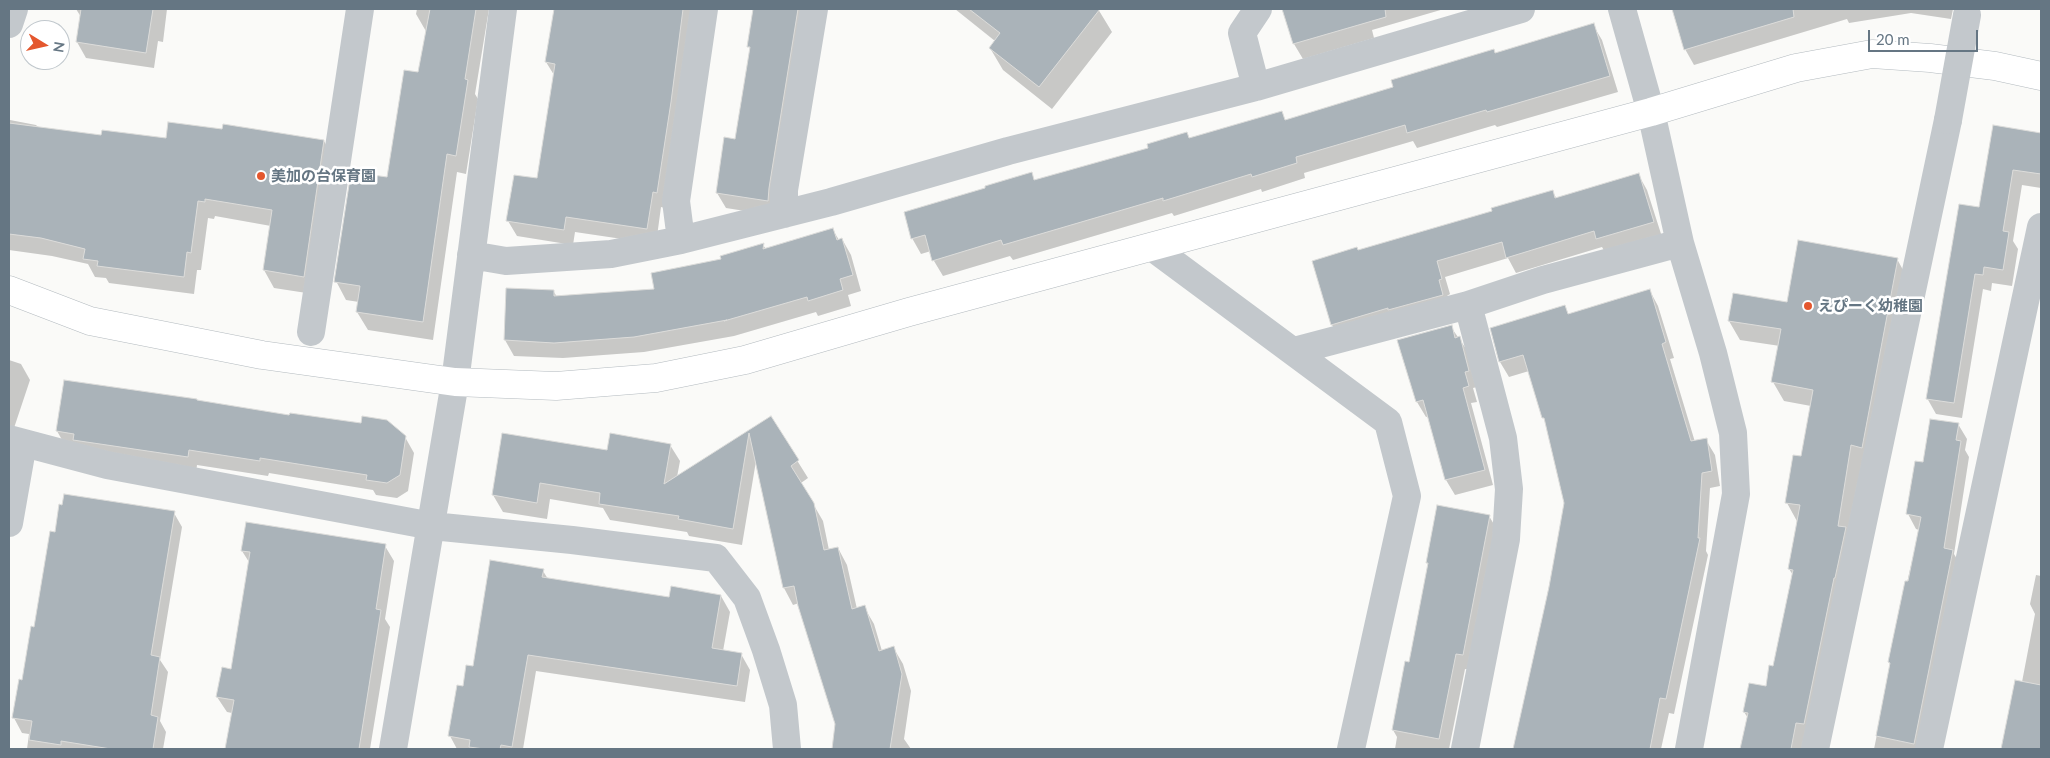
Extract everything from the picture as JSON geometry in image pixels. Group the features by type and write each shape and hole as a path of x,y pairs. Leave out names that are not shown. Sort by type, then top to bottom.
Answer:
{"street":[{"path":"9,24 14,9"},
{"path":"311,332 360,9"},
{"path":"393,749 455,382 503,9"},
{"path":"681,240 676,201 704,9"},
{"path":"784,214 784,190 814,9"},
{"path":"1256,87 1242,33 1258,9"},
{"path":"471,255 506,261 611,254 681,240 784,214 1008,151 1256,87 1521,9"},
{"path":"1622,9 1650,112 1680,243 1713,353 1733,433 1736,494 1689,749"},
{"path":"1815,749 1948,120 1968,12"},
{"path":"9,290 90,321 262,354 455,382 556,386 656,378 746,360 910,312 1650,112 1796,68 1872,54 1930,58 1985,65 2041,76"},
{"path":"1929,749 2041,227"},
{"path":"1294,352 1468,305 1543,280 1680,243"},
{"path":"1152,247 1388,422 1406,496 1352,749"},
{"path":"1465,749 1506,539 1509,489 1503,438 1468,305"},
{"path":"9,523 16,441 106,465 432,526 572,540 716,558 747,598 783,706 787,749"}],"building":[{"path":"81,9 153,9 146,53 76,42"},
{"path":"430,9 476,9 465,79 468,80 456,156 447,154 423,322 356,312 360,286 334,282 351,172 387,177 404,70 418,72"},
{"path":"554,9 683,9 657,193 653,192 647,229 566,217 564,230 506,221 514,175 537,178 555,64 545,62"},
{"path":"753,9 798,9 768,201 716,193 724,137 735,139 750,47 747,47"},
{"path":"969,9 1100,9 1039,87 989,48 1000,33"},
{"path":"1282,9 1385,9 1386,17 1293,44"},
{"path":"1672,9 1793,9 1794,17 1684,50"},
{"path":"1594,23 1610,76 1407,133 1405,125 1296,157 1297,163 1252,177 1251,174 1163,201 1163,198 1003,245 1001,240 932,261 925,235 911,239 904,212 985,188 985,186 1032,172 1034,180 1148,148 1147,144 1187,132 1189,138 1282,111 1285,120 1393,87 1391,80 1494,49 1495,53"},
{"path":"168,122 222,129 223,124 324,140 304,277 263,270 272,210 205,199 205,202 198,201 191,253 187,252 184,277 97,266 98,261 83,259 85,249 41,238 9,234 9,123 101,135 102,130 166,138"},
{"path":"1993,125 2041,133 2041,174 2013,170 2003,231 2009,232 2003,270 1984,267 1983,275 1975,274 1954,403 1926,399 1959,204 1979,207"},
{"path":"1639,173 1654,222 1596,239 1594,231 1506,258 1502,242 1437,261 1442,279 1439,280 1443,295 1388,310 1388,308 1331,325 1312,261 1357,247 1358,250 1492,211 1491,208 1553,190 1555,198"},
{"path":"833,228 837,240 842,238 853,275 840,279 843,290 808,301 807,297 724,321 727,320 634,337 554,343 504,340 506,288 554,290 554,296 654,289 651,273 721,259 720,256 764,243 763,249"},
{"path":"1798,240 1898,258 1862,448 1851,445 1838,526 1846,527 1804,724 1796,723 1791,749 1740,749 1748,713 1743,712 1749,683 1766,686 1769,665 1773,666 1793,570 1788,569 1800,505 1785,503 1793,455 1801,456 1813,390 1771,382 1781,329 1728,321 1733,293 1787,302"},
{"path":"1650,289 1666,342 1662,344 1691,441 1707,438 1712,471 1702,473 1698,538 1700,538 1666,699 1660,698 1650,749 1513,749 1549,587 1564,503 1544,418 1542,418 1523,355 1499,362 1490,328 1565,305 1568,314"},
{"path":"1452,325 1455,338 1460,336 1469,371 1465,372 1469,386 1463,388 1485,470 1445,480 1423,400 1416,402 1397,340"},
{"path":"64,380 197,399 289,415 290,413 361,423 362,416 387,420 406,436 400,475 387,483 366,480 367,475 260,458 260,461 189,450 188,457 73,440 74,434 56,431"},
{"path":"771,416 799,460 791,466 814,503 824,550 838,547 852,609 865,605 879,651 894,646 902,674 890,749 832,749 835,724 798,606 794,586 783,588 749,433 733,529 678,519 679,516 599,504 600,493 540,483 537,503 492,495 502,433 607,450 610,433 671,444 664,484"},
{"path":"1930,419 1959,423 1956,440 1961,441 1944,548 1953,550 1914,744 1876,736 1890,663 1888,662 1905,581 1908,581 1921,517 1906,514 1915,461 1923,462"},
{"path":"64,494 175,511 151,655 160,657 151,715 158,717 153,749 111,749 61,741 61,745 29,740 32,721 12,718 19,679 22,680 31,626 34,627 50,531 55,532 59,504 62,505"},
{"path":"1437,505 1490,515 1463,655 1456,654 1439,739 1392,730 1405,661 1409,662"},
{"path":"246,522 386,544 376,609 381,610 359,749 225,749 234,700 216,697 222,667 231,669 250,552 241,551"},
{"path":"490,560 544,569 542,577 669,597 671,586 721,595 712,648 742,653 737,686 528,655 512,747 501,745 500,749 484,749 469,747 470,740 448,736 457,685 463,686 466,665 473,666"},
{"path":"2015,680 2041,685 2041,749 2001,749"}],"place":[{"name":"美加の台保育園","path":"261,176"},
{"name":"えぴーく幼稚園","path":"1808,306"}]}
